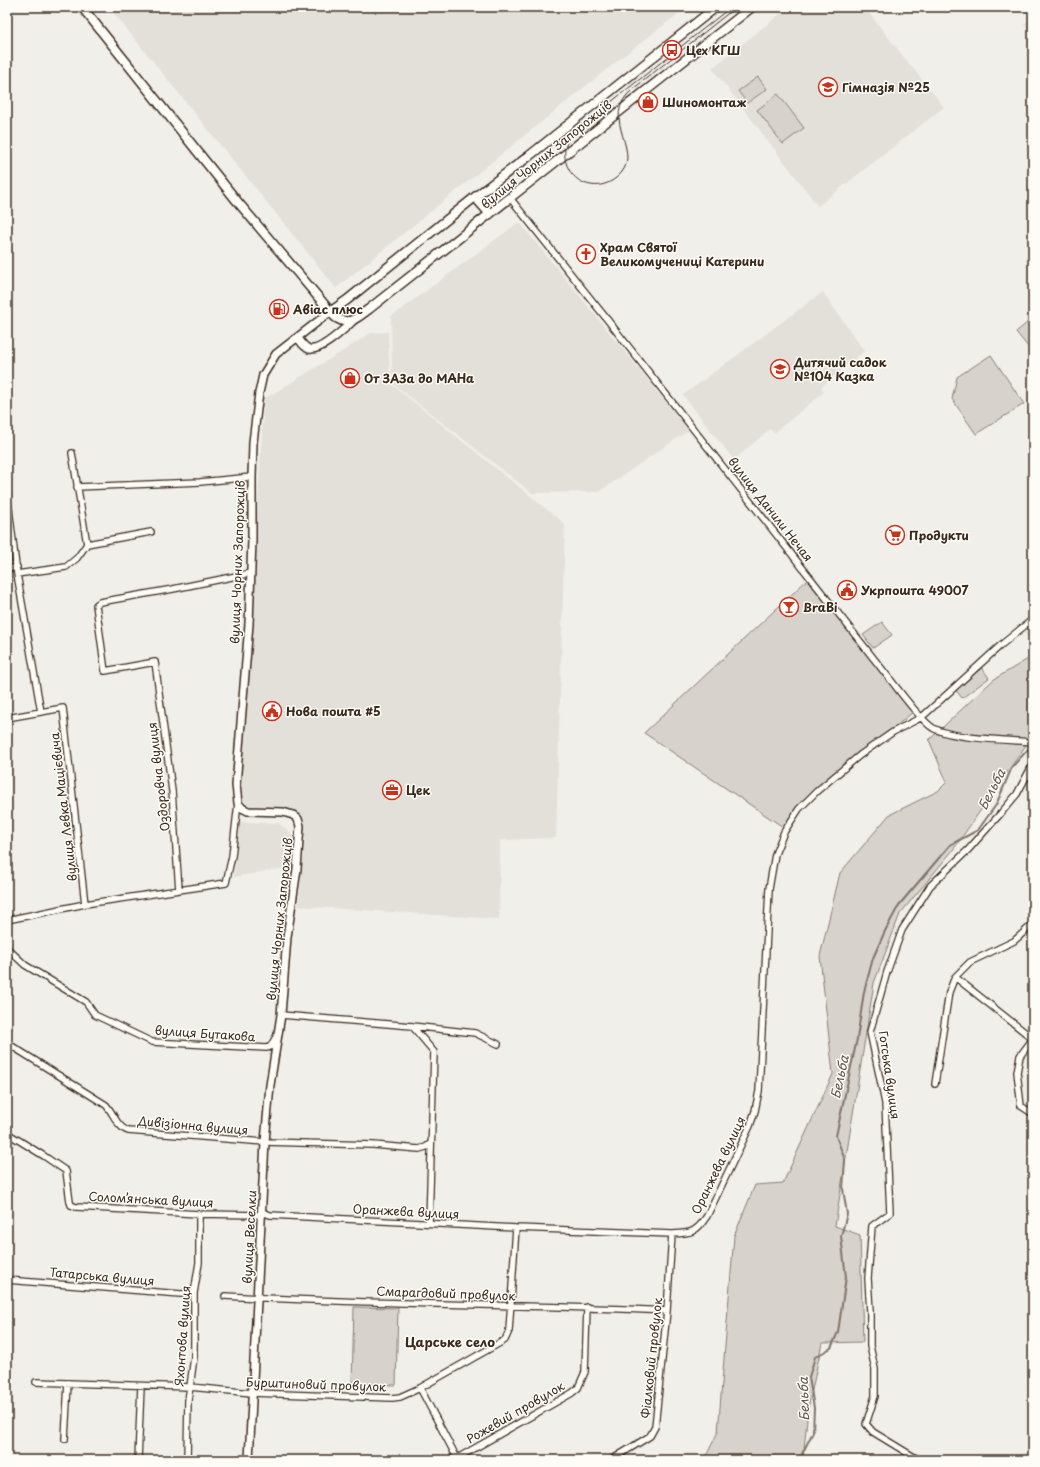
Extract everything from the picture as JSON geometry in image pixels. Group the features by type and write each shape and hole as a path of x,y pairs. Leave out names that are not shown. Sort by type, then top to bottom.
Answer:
{"main road":[{"path":"82,7 237,201 330,312 340,321 348,322 354,320"},
{"name":"вулиця Чорних Запорожців","path":"330,312 716,7"},
{"name":"вулиця Чорних Запорожців","path":"354,320 752,7"},
{"path":"475,197 490,214"}],"street":[{"name":"вулиця Данили Нечая","path":"510,198 889,678 922,717 934,728 956,735 1033,742"},
{"name":"вулиця Чорних Запорожців","path":"179,890 226,883 232,856 238,803 236,785 249,624 252,476 257,404 262,375 276,354 330,312"},
{"name":"вулиця Чорних Запорожців","path":"298,338 304,347 309,349 318,349 354,320"},
{"path":"72,453 87,544"},
{"path":"77,487 200,482 252,476"},
{"path":"7,492 17,574 42,712 7,718"},
{"path":"17,574 66,567 77,558 87,544 151,532"},
{"path":"7,568 17,567"},
{"name":"Оздоровча вулиця","path":"179,890 172,791 155,662 105,671 96,605 98,602 251,573"},
{"path":"922,717 1001,645 1033,619"},
{"name":"вулиця Левка Мацієвича","path":"42,712 63,708 85,904"},
{"name":"Оранжева вулиця","path":"262,1214 516,1228 672,1234 690,1233 698,1229 702,1224 750,1126 755,1111 759,1091 769,889 776,854 784,832 799,809 860,755 893,732 922,717"},
{"name":"Готська вулиця","path":"919,1460 873,1432 866,1424 875,1396 875,1369 870,1346 868,1278 872,1226 890,1213 885,1103 870,1032 887,972 902,930 930,886 968,850 1017,794 1030,777 1033,764"},
{"name":"вулиця Чорних Запорожців","path":"238,803 242,808 248,811 283,812 293,814 298,819 300,826 297,869 287,937 281,1015"},
{"path":"7,920 85,904 179,890"},
{"path":"935,1084 949,992 955,977 970,962 1014,941 1033,924"},
{"name":"вулиця Бутакова","path":"7,948 25,965 86,1002 95,1015 152,1042 266,1048 270,1047 278,1033"},
{"path":"955,977 1027,1034 1032,1040 1020,1056 1017,1072 1020,1101 1022,1106 1033,1114"},
{"path":"281,1015 475,1033 498,1044"},
{"name":"вулиця Веселки","path":"249,1460 265,1142 270,1085 281,1015"},
{"path":"412,1026 434,1052 430,1144 429,1223"},
{"name":"Дивізіонна вулиця","path":"7,1043 106,1105 122,1129 128,1131 265,1142"},
{"name":"Соломʼянська вулиця","path":"7,1133 66,1171 71,1205 76,1207 199,1214 262,1214"},
{"path":"265,1142 420,1148 426,1147 430,1144"},
{"name":"Яхонтова вулиця","path":"187,1460 188,1400 194,1357 194,1293 199,1263 199,1214"},
{"name":"Бурштиновий провулок","path":"36,1382 190,1387 252,1393 392,1398 400,1397 420,1388 505,1340 510,1331 510,1306 516,1228"},
{"name":"Фіалковий провулок","path":"611,1460 650,1436 655,1427 667,1311 672,1234"},
{"name":"Татарська вулиця","path":"7,1280 181,1294 194,1293"},
{"name":"Смарагдовий провулок","path":"225,1296 510,1306 588,1307 667,1311"},
{"name":"Рожевий провулок","path":"456,1459 572,1393 578,1388 585,1372 588,1307"},
{"path":"65,1439 68,1383"},
{"path":"138,1460 141,1386"},
{"path":"420,1388 456,1459"}],"shaded area":[{"path":"109,7 687,7 612,65 336,288"},
{"name":"Гімназія №25","path":"789,7 864,7 944,107 818,206 712,68"},
{"path":"1033,17 1033,35 1024,24"},
{"path":"758,77 767,89 747,103 738,91"},
{"path":"778,94 804,128 783,144 757,110"},
{"path":"519,222 689,430 599,492 532,493 392,383 391,317"},
{"name":"Дитячий садок №104 Казка","path":"823,292 864,351 821,387 824,392 774,433 770,429 734,460 683,395"},
{"path":"1033,318 1033,353 1016,332"},
{"path":"388,332 390,383 565,524 556,838 500,840 499,919 298,906 305,839 298,812 247,807 240,802 264,399 370,333"},
{"path":"991,355 1024,404 976,434 952,399 957,377"},
{"path":"807,580 913,712 814,794 786,829 644,733"},
{"path":"882,622 892,635 873,648 863,635"},
{"path":"1033,626 1033,644 1024,633"},
{"path":"1033,656 1033,735 953,850 900,914 874,983 835,1226 860,1235 863,1342 822,1343 808,1409 803,1460 704,1460 718,1432 734,1236 755,1185 783,1183 833,1074 820,956 840,873 889,815 938,791 947,782 929,740 993,680"},
{"path":"982,668 989,678 962,698 954,688"},
{"path":"239,822 278,823 289,831 294,840 290,867 234,877"},
{"path":"354,1307 398,1308 396,1385 352,1384"}],"waterway":[{"name":"Бельба","path":"801,1460 802,1454 813,1432 814,1408 809,1377 815,1357 831,1348 838,1332 846,1277 841,1236 847,1214 843,1189 845,1160 836,1136 857,1039 864,992 873,958 899,905 950,845 978,830 996,805 1012,767 1031,746 1032,742"}],"tram line":[{"path":"731,7 573,132 566,144 565,156 567,167 574,176 582,182 593,185 604,184 616,178 624,168 627,158 619,112 623,101 633,89 736,7"}],"place":[{"name":"Цех КГШ","path":"672,50"},
{"name":"Гімназія №25","path":"828,87"},
{"name":"Шиномонтаж","path":"648,102"},
{"name":"Храм Святої Великомучениці Катерини","path":"586,254"},
{"name":"Авіас плюс","path":"279,309"},
{"name":"Дитячий садок №104 Казка","path":"780,369"},
{"name":"От ЗАЗа до МАНа","path":"350,378"},
{"name":"Продукти","path":"895,535"},
{"name":"Укрпошта 49007","path":"847,590"},
{"name":"BraBi","path":"789,607"},
{"name":"Нова пошта #5","path":"272,711"},
{"name":"Цек","path":"392,790"}],"district":[{"name":"Царське село","path":"450,1341"}]}
